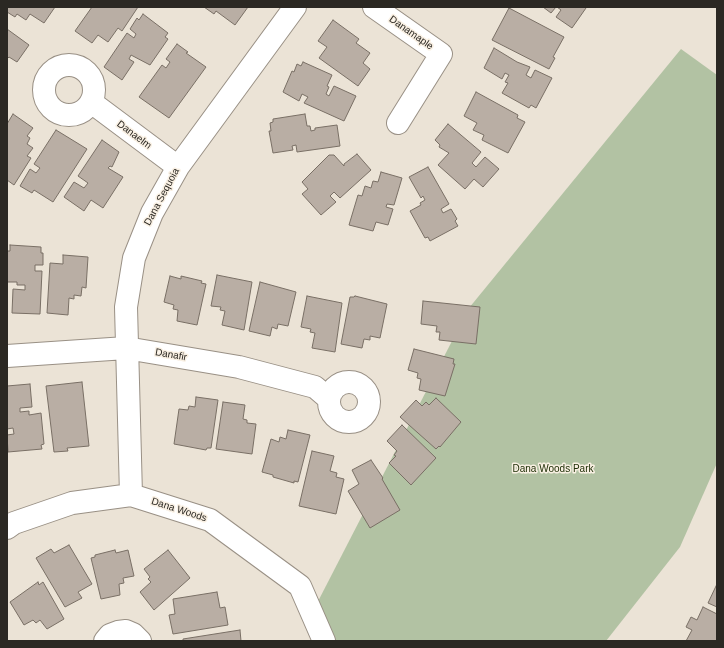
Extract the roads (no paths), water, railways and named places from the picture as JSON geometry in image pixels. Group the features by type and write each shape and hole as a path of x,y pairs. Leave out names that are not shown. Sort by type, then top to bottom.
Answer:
{"street":[{"name":"Dana Sequoia","path":"131,495 126,307 134,258 152,213 178,167 295,7"},
{"name":"Danamaple","path":"374,7 441,54 398,123"},
{"name":"Danaelm","path":"91,102 178,167"},
{"name":"Danafir","path":"7,356 126,348 239,367 315,387 329,398"},
{"name":"Dana Woods","path":"7,528 14,523 72,503 131,495 210,520 300,586 324,641"},
{"path":"105,641 110,635 126,631 133,634 140,641"}],"park label":[{"name":"Dana Woods Park","path":"553,469"}]}
